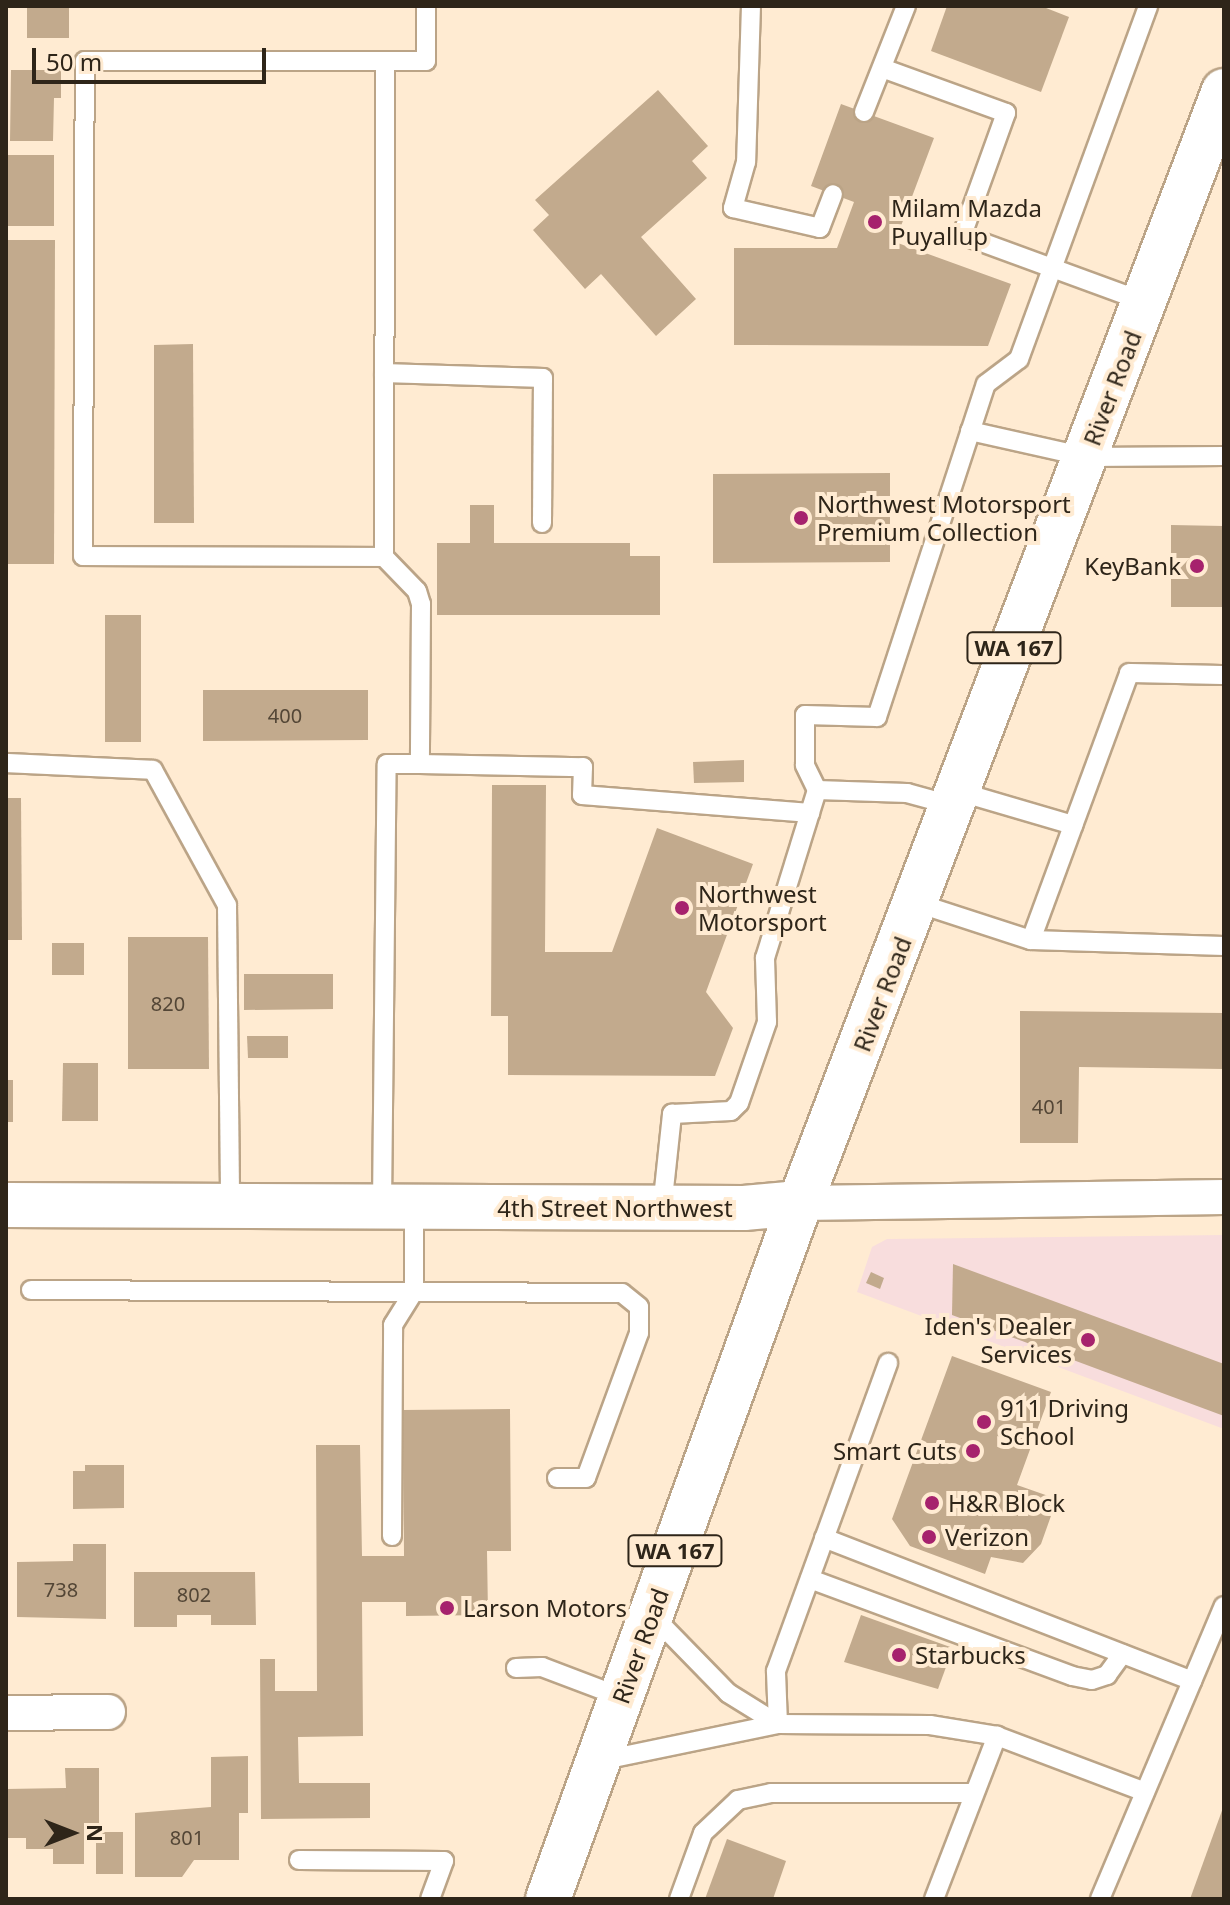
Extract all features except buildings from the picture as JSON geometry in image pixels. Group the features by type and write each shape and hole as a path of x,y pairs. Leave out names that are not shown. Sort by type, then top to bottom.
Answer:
{"main road":[{"name":"River Road","path":"548,1899 800,1203 957,799 1224,91"},
{"name":"4th Street Northwest","path":"6,1205 662,1208 800,1203"}],"street":[{"name":"4th Street Northwest","path":"800,1203 1224,1197"},
{"path":"6,1713 108,1712"}],"lane":[{"path":"384,557 83,556 85,61 426,61 426,6"},
{"path":"751,6 746,162 733,208 820,228 833,194"},
{"path":"864,112 906,6"},
{"path":"662,1208 672,1114 731,1111 739,1103 767,1022 765,958 817,790 805,765 805,715 877,717 986,384 1019,359 1148,6"},
{"path":"385,62 384,557 417,591 421,604 420,764"},
{"path":"882,68 1006,113 962,235 1145,302"},
{"path":"384,373 543,378 542,523"},
{"path":"970,431 1086,457 1224,456"},
{"path":"1031,940 1129,673 1224,675"},
{"path":"6,763 153,770 227,905 230,1206"},
{"path":"392,1536 393,1325 414,1291 398,1206 387,764 583,767 582,795 810,813"},
{"path":"817,790 907,793 957,799 1073,825"},
{"path":"917,903 1031,940 1224,946"},
{"path":"31,1290 604,1291 635,1302 639,1333 586,1478 557,1478"},
{"path":"778,1724 776,1671 888,1363"},
{"path":"824,1538 1192,1681"},
{"path":"810,1579 1072,1676 1092,1680 1107,1675 1122,1654"},
{"path":"1100,1899 1224,1606"},
{"path":"652,1615 728,1693 778,1724"},
{"path":"516,1668 542,1667 621,1697"},
{"path":"598,1761 778,1724 930,1725 997,1736 1145,1792"},
{"path":"934,1899 997,1736"},
{"path":"679,1899 703,1833 738,1800 771,1793 974,1793"},
{"path":"299,1860 444,1861 430,1899"}],"shaded area":[{"path":"1224,1235 1224,1429 857,1292 872,1247 887,1239"}],"place":[{"name":"Milam Mazda Puyallup","path":"875,222"},
{"name":"Northwest Motorsport Premium Collection","path":"801,518"},
{"name":"KeyBank","path":"1197,566"},
{"name":"Northwest Motorsport","path":"682,908"},
{"name":"Iden's Dealer Services","path":"1088,1340"},
{"name":"911 Driving School","path":"984,1422"},
{"name":"Smart Cuts","path":"973,1451"},
{"name":"H&R Block","path":"932,1503"},
{"name":"Verizon","path":"929,1537"},
{"name":"Larson Motors","path":"447,1608"},
{"name":"Starbucks","path":"899,1655"}]}
